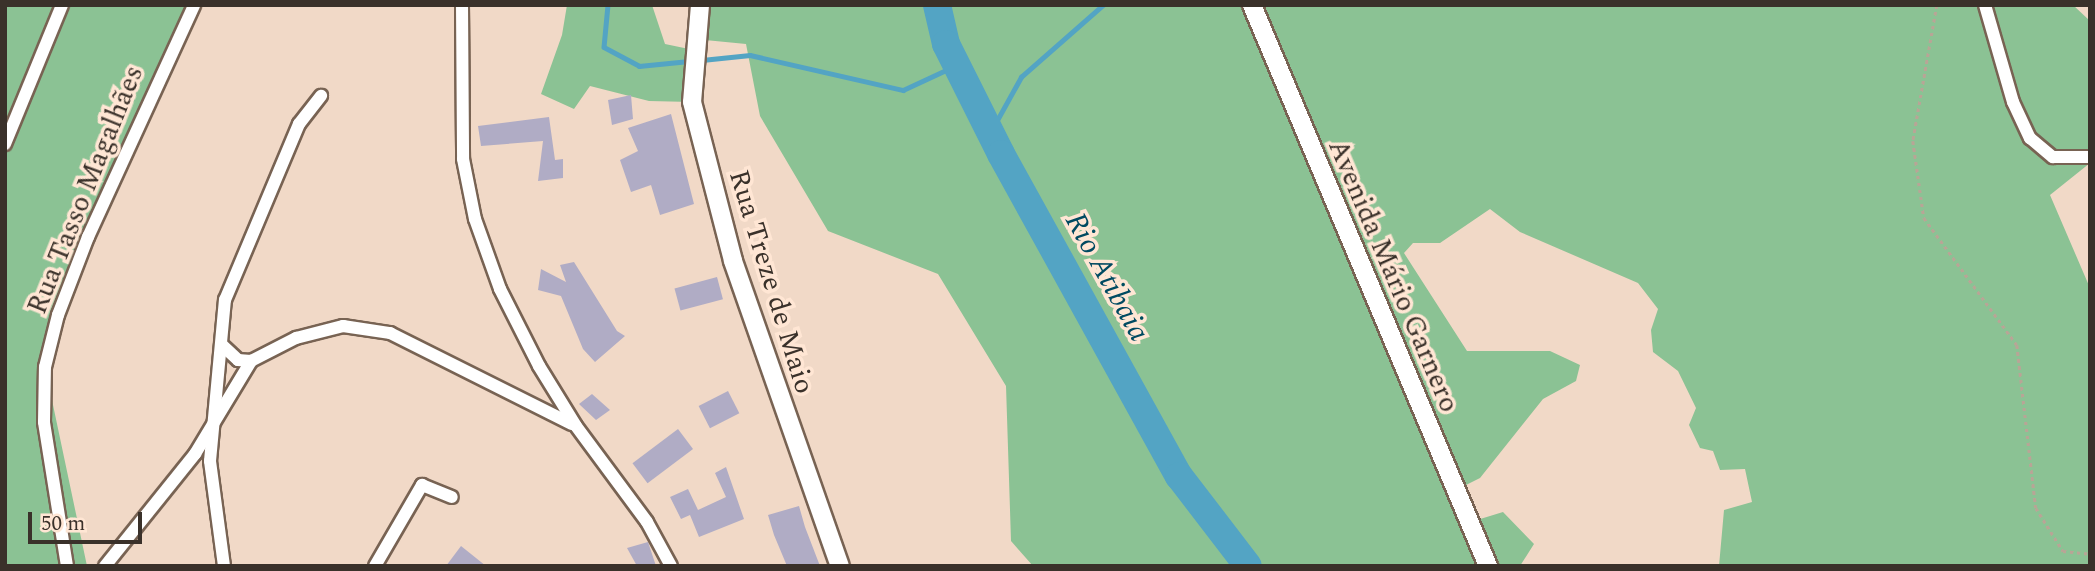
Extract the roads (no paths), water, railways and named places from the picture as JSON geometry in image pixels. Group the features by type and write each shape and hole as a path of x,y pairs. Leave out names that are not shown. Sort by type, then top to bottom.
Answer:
{"main road":[{"name":"Avenida Mário Garnero","path":"1252,5 1488,566"},
{"name":"Rua Treze de Maio","path":"700,7 692,102 733,261 837,562"}],"street":[{"path":"5,144 62,5"},
{"name":"Rua Tasso Magalhães","path":"67,566 44,422 45,367 58,315 88,237 194,5"},
{"path":"462,5 465,51 460,118 475,219 500,289 539,366 576,426 647,522 671,566"},
{"path":"1985,5 2013,102 2030,138 2053,158 2090,157"},
{"path":"224,566 210,461 225,300 299,124 321,96"},
{"path":"105,566 195,454 251,361 296,338 343,326 390,333 576,426"},
{"path":"222,345 238,360 251,361"},
{"path":"195,454 210,461"},
{"path":"375,566 422,485 453,497"}],"waterway":[{"path":"608,5 604,47 639,66 689,61"},
{"name":"Rio Atibaia","path":"937,5 946,44 1001,154 1179,476 1248,566"},
{"path":"990,133 1021,77 1103,5"},
{"path":"702,60 750,55 903,90 957,65"}]}
